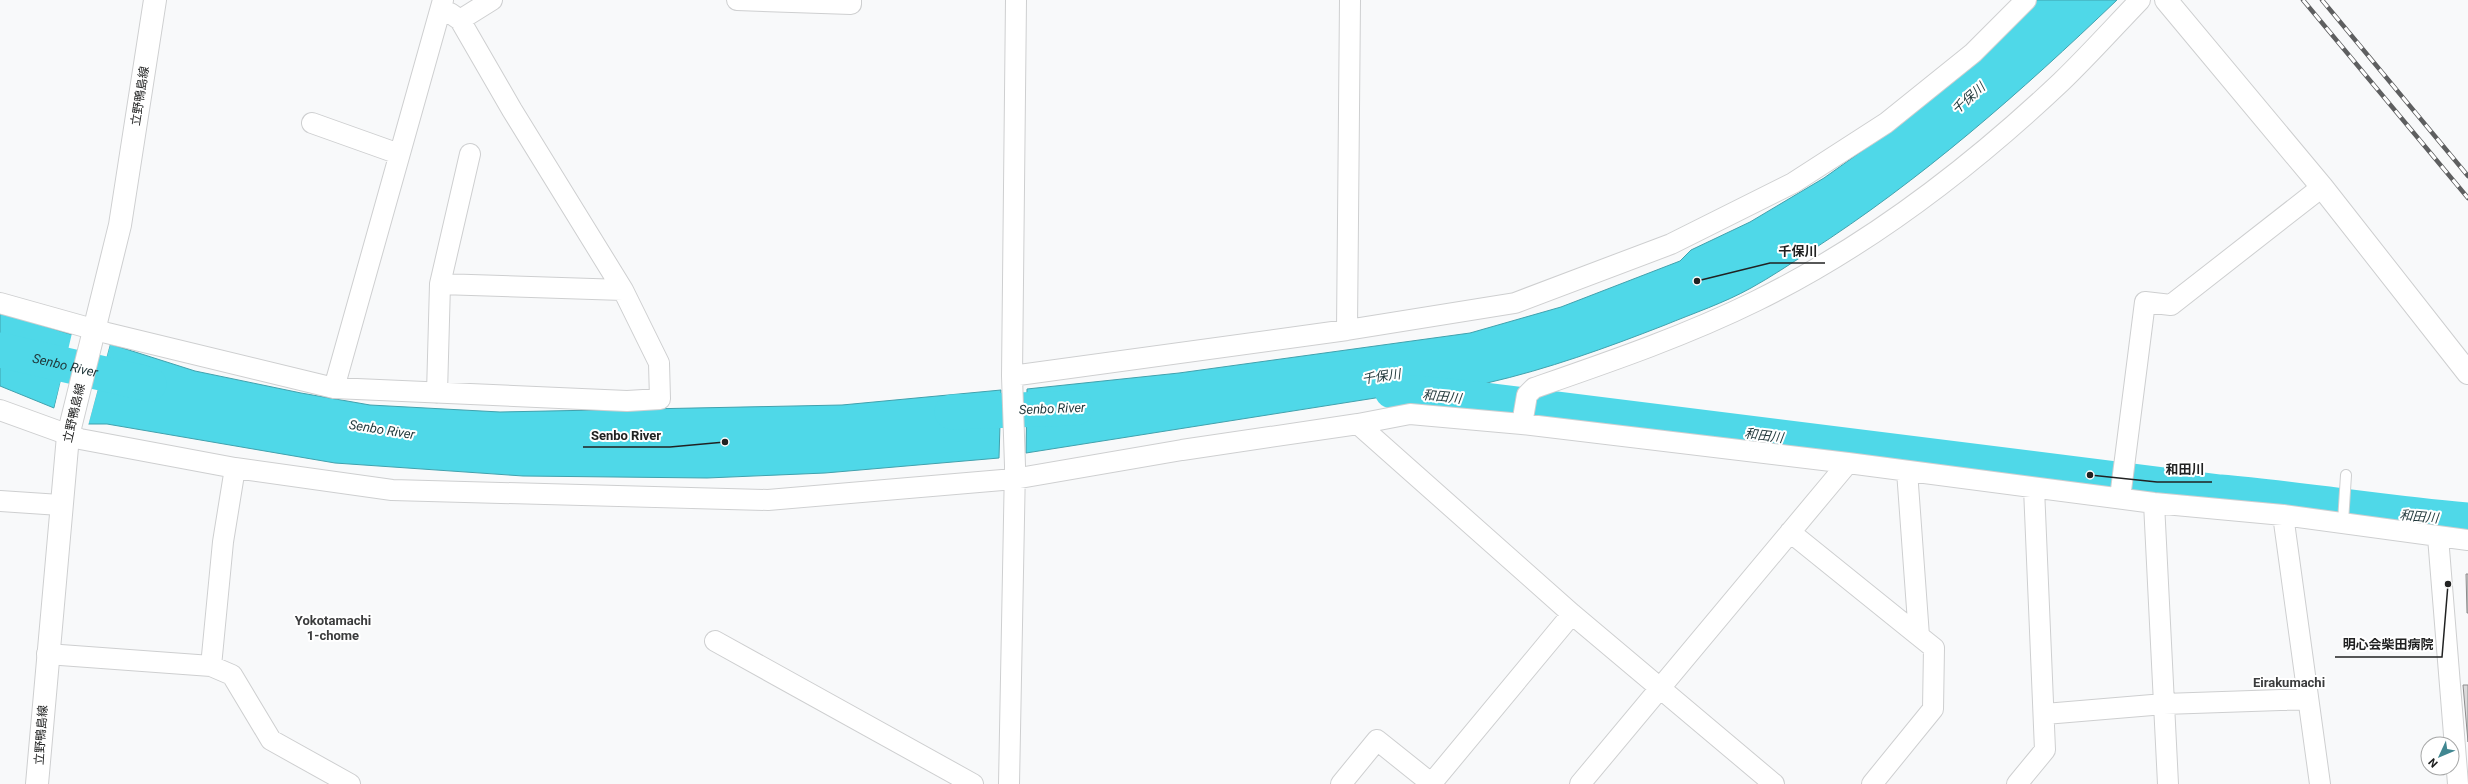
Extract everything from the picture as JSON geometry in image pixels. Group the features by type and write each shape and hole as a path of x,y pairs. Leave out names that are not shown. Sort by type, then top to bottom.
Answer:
{"main road":[{"name":"立野鴨島線","path":"37,784 60,505 69,431 92,333 120,225 155,0"},
{"path":"2166,0 2322,187 2468,373"}],"street":[{"path":"460,20 492,0"},
{"path":"737,0 851,4 851,0"},
{"path":"1009,784 1015,473 1012,380 1016,0"},
{"path":"1346,330 1350,0"},
{"path":"1012,380 1515,304 1678,240 1793,183 1886,123 1973,53 2026,0"},
{"path":"1523,419 1527,395 1534,388 1650,347 1756,301 1836,257 1927,195 2010,127 2062,81 2140,0"},
{"path":"0,303 92,333 334,388 627,401 660,399 659,363 623,290 512,110 460,20 437,2 399,154 334,388"},
{"path":"312,124 399,154"},
{"path":"437,393 440,284 470,154"},
{"path":"2120,494 2145,302 2170,305 2322,187"},
{"path":"440,284 623,290"},
{"path":"0,410 69,431 235,468 392,490 768,500 1015,473 1358,424 1410,414 1523,419 2034,488 2120,494 2154,503 2343,520 2438,537 2468,540"},
{"path":"1358,424 1572,614 1659,689 1774,784"},
{"path":"1590,780 1659,689 1848,463"},
{"path":"210,666 223,542 235,468"},
{"path":"1907,471 1919,636"},
{"path":"2017,784 2045,750 2045,714 2034,488"},
{"path":"0,501 60,505"},
{"path":"2154,503 2168,784"},
{"path":"2283,515 2320,784"},
{"path":"1790,532 1934,648 1933,709 1880,781"},
{"path":"2438,537 2458,784"},
{"path":"1341,784 1377,740 1432,784 1572,614"},
{"path":"715,641 973,784"},
{"path":"47,654 210,666 232,675 271,740 350,784"},
{"path":"2045,714 2164,704 2308,700"}],"lane":[{"path":"2343,520 2346,475"}],"water":[{"path":"2036,0 2117,0 2044,68 1969,134 1891,195 1773,275 1741,293 1709,308 1599,350 1555,365 1487,383 1480,387 1477,395 1443,395 1391,402 1388,396 1026,453 1027,389 1179,373 1470,333 1561,307 1680,261 1691,250 1750,222 1824,178 1890,131"},
{"path":"0,312 73,335 54,408 0,386"},
{"path":"110,344 195,371 301,393 370,405 500,412 842,405 1001,390 999,458 825,473 707,478 523,476 335,463 107,424 88,424"}],"pier":[{"path":"72,333 75,336 56,409 54,410"},
{"path":"108,343 110,344 88,426 86,424"}],"building":[{"path":"2466,574 2468,574 2468,613 2467,613"},
{"path":"2463,685 2468,685 2468,742"}],"waterway":[{"name":"Senbo River","path":"0,350 149,384"},
{"name":"和田川","path":"1392,391 1469,398 2220,492 2468,520"},
{"name":"Senbo River","path":"952,412 1076,408"}],"railway":[{"path":"2303,0 2468,198"},
{"path":"2322,0 2468,176"}],"place":[{"name":"千保川","path":"1697,281"},
{"name":"Senbo River","path":"725,442"},
{"name":"和田川","path":"2090,475"},
{"name":"明心会柴田病院","path":"2448,584"}],"district":[{"name":"Yokotamachi 1-chome","path":"333,628"},
{"name":"Eirakumachi","path":"2289,682"}]}
